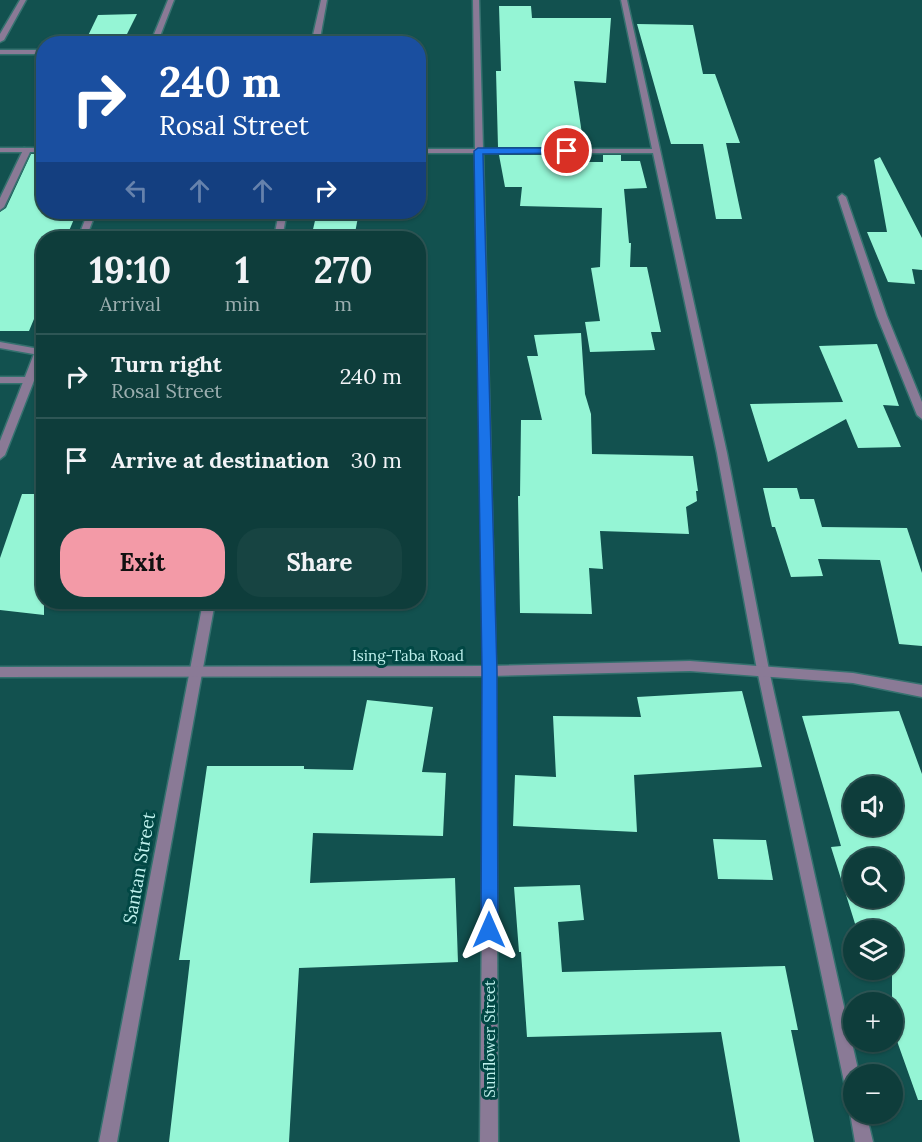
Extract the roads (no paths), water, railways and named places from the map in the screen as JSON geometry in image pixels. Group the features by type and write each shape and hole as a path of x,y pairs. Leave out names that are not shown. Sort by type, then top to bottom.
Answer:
{"street":[{"path":"0,40 23,0"},
{"path":"156,36 171,0"},
{"path":"317,36 324,0"},
{"name":"Sunflower Street","path":"476,0 490,671 489,1142"},
{"path":"624,0 722,453 763,670 848,1064"},
{"path":"0,51 36,52"},
{"path":"0,150 36,150"},
{"path":"0,207 27,150"},
{"path":"426,151 656,151"},
{"path":"842,197 882,316 922,415"},
{"path":"0,345 36,351"},
{"path":"0,455 36,360"},
{"path":"0,380 29,380"},
{"name":"Santan Street","path":"108,1142 208,609"},
{"name":"Ising-Taba Road","path":"0,672 490,671 690,666 853,678 922,691"},
{"path":"860,1124 864,1142"}]}
